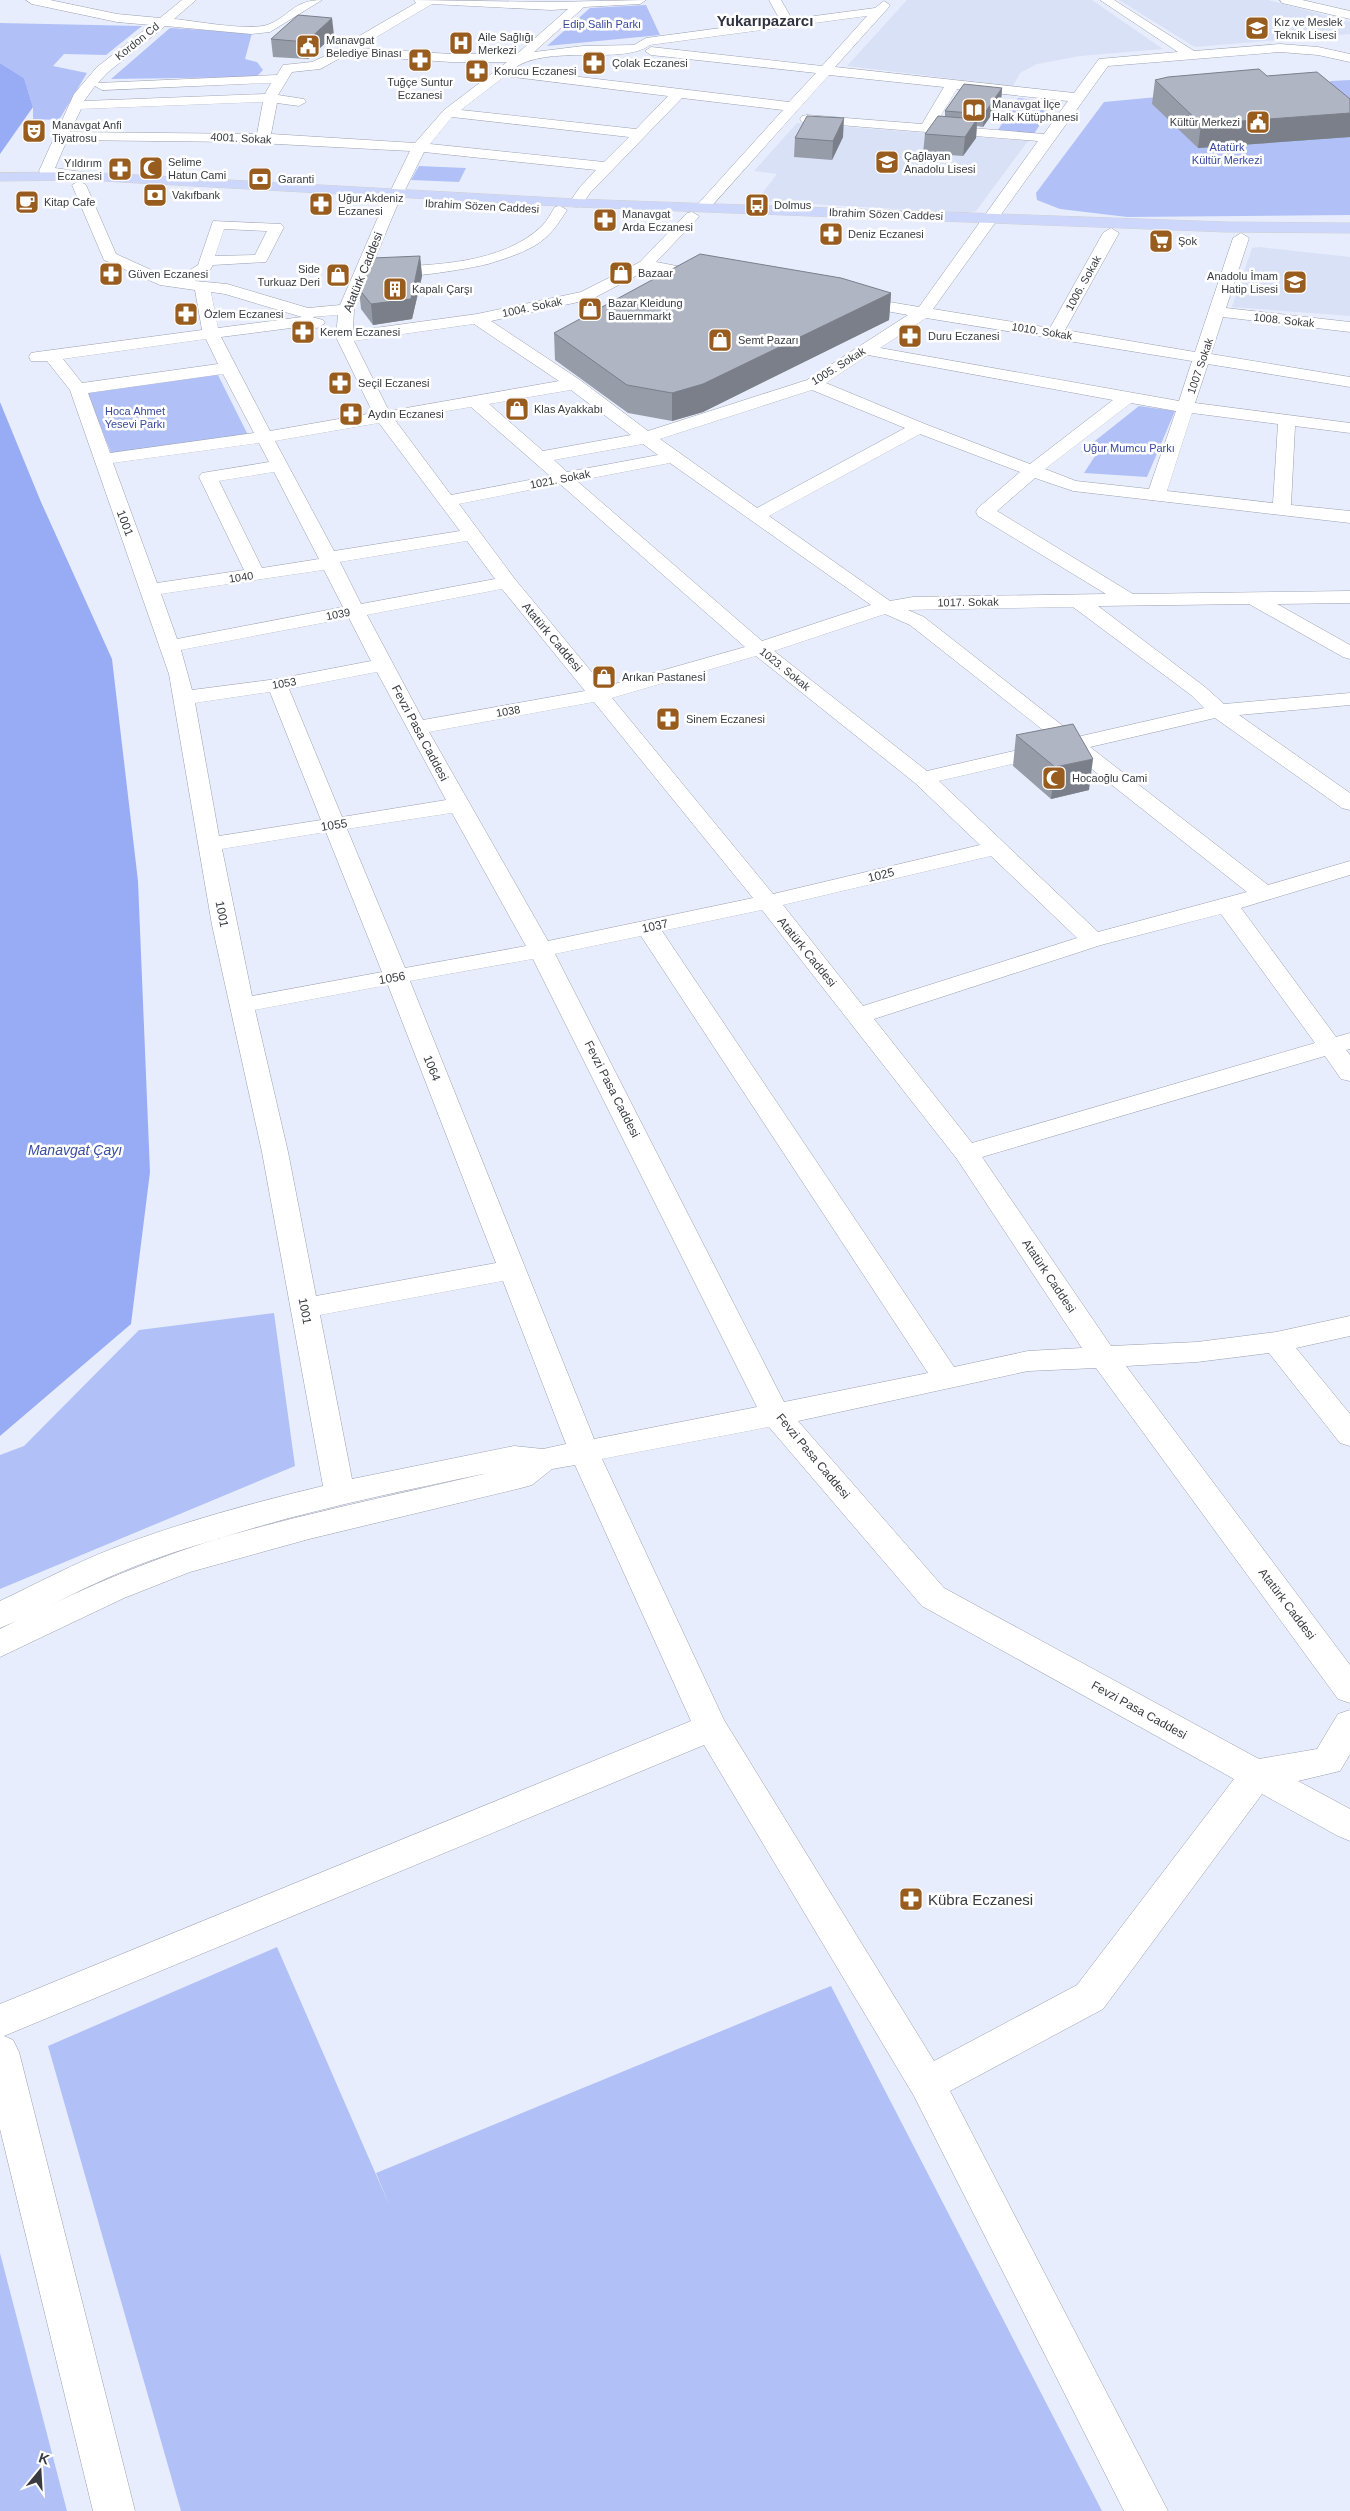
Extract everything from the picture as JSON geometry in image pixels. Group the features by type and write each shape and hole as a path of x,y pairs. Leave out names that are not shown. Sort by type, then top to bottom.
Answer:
{"main road":[{"name":"Ibrahim Sözen Caddesi","path":"5,177 394,197 576,203 697,212"},
{"name":"Ibrahim Sözen Caddesi","path":"394,197 560,210 697,212 987,223 1350,228"},
{"name":"Ibrahim Sözen Caddesi","path":"987,223 1111,233 1340,243"}],"street":[{"path":"32,0 117,18 158,24 251,30 270,28 316,0"},
{"path":"55,6 72,0"},
{"name":"Kordon Cd","path":"81,181 46,171 76,105 102,70 190,0"},
{"path":"263,139 272,92 288,68 315,66 346,51 426,0 586,2 640,0"},
{"path":"775,0 787,22"},
{"name":"1004. Sokak","path":"42,356 306,321 344,332 477,319 586,296 645,265 697,212 888,0"},
{"path":"1106,0 1191,54"},
{"path":"1286,0 1350,15"},
{"name":"Atatürk Caddesi","path":"586,2 520,58 449,113 419,147 394,197 346,309 344,332 384,417 507,582 768,902 966,1154 1104,1358 1350,1690"},
{"path":"637,49 646,42 878,11"},
{"path":"532,47 555,54"},
{"path":"346,51 451,58 520,58 616,48 637,49 824,72 1078,98"},
{"name":"1005. Sokak","path":"542,458 646,438 812,384 924,312 1104,62 1280,48 1318,51 1350,58"},
{"path":"502,72 678,94 788,112 926,129 1048,138"},
{"path":"88,87 281,79"},
{"path":"926,129 952,85"},
{"path":"576,203 585,190 678,94"},
{"path":"76,105 155,113 271,98 298,102"},
{"path":"145,135 155,113"},
{"path":"449,113 641,134"},
{"path":"182,149 191,135"},
{"name":"4001. Sokak","path":"62,136 191,135 419,147 609,167"},
{"path":"81,181 109,257 171,283 227,289 307,313 346,309"},
{"path":"361,273 447,268 484,261 520,246 548,231 556,222 560,210"},
{"path":"171,283 188,278 205,267 206,261 210,243 218,224 276,227 261,259 206,261"},
{"name":"1006. Sokak","path":"1055,333 1111,233"},
{"name":"1007 Sokak","path":"1157,494 1241,238"},
{"path":"227,289 238,260"},
{"path":"645,265 722,278"},
{"name":"Fevzi Pasa Caddesi","path":"202,286 211,334 266,436 416,728 541,950 776,1414 933,1597 1350,1826"},
{"name":"1010. Sokak","path":"837,298 1350,382"},
{"name":"1008. Sokak","path":"1218,312 1350,327"},
{"path":"477,319 574,384 646,438 886,607 917,621 1076,743 1263,893"},
{"path":"866,350 1126,398 1350,428"},
{"name":"1001","path":"42,356 78,388 104,460 107,477 151,590 179,674 224,924 275,1152 338,1493"},
{"path":"78,388 229,368"},
{"path":"104,460 384,417 574,384"},
{"path":"812,384 919,428 1073,486 1350,517"},
{"path":"1126,398 1032,471 986,512 1126,599"},
{"name":"1023. Sokak","path":"475,401 732,623 759,649 923,778 1093,940"},
{"path":"1282,509 1286,420"},
{"path":"757,515 919,428"},
{"name":"1021. Sokak","path":"447,502 673,457"},
{"path":"254,574 208,477 281,466"},
{"name":"1040","path":"151,590 254,574 472,535"},
{"name":"1039","path":"170,646 507,582"},
{"name":"1017. Sokak","path":"600,695 759,649 886,607 913,603 1126,599 1256,600 1350,597"},
{"path":"1077,600 1198,691 1219,711 1350,803"},
{"path":"1256,600 1350,653"},
{"name":"1053","path":"183,698 277,685 384,665"},
{"name":"1064","path":"277,685 396,978 584,1452 711,1727 927,2084 1147,2511"},
{"name":"1038","path":"416,728 600,695"},
{"path":"923,778 1219,711 1350,699"},
{"name":"1055","path":"209,844 459,805"},
{"name":"1025","path":"768,902 995,848"},
{"path":"859,1016 1093,940 1227,905 1350,868"},
{"name":"1037","path":"541,950 768,902"},
{"path":"1227,905 1340,1043 1350,1073"},
{"path":"648,928 946,1379"},
{"name":"1056","path":"242,1005 541,950"},
{"path":"966,1154 1340,1043"},
{"path":"305,1308 512,1270"},
{"path":"0,1622 64,1584 142,1550 225,1523 338,1493 514,1457 544,1460 1028,1361 1197,1352 1276,1342 1350,1326"},
{"path":"1276,1342 1350,1435"},
{"path":"0,1622 113,1590 183,1562 356,1514 521,1478 544,1460"},
{"path":"927,2084 1090,1997 1257,1774 1328,1761 1350,1724"},
{"path":"0,2022 711,1727"},
{"path":"0,2052 114,2511"}],"shaded area":[{"path":"907,0 1092,0 1163,49 1080,56 1037,64 1020,73 1013,86 847,66"},
{"name":"Kız ve Meslek Teknik Lisesi","path":"1119,0 1268,0 1350,22 1350,34 1195,47"},
{"name":"Çağlayan Anadolu Lisesi","path":"797,123 1028,141 976,211 967,213 756,201 777,174 754,171"},
{"name":"Anadolu İmam Hatip Lisesi","path":"1259,247 1350,257 1350,316 1232,307 1252,248"}],"green space":[{"name":"Edip Salih Parkı","path":"646,5 660,35 547,46 590,8"},
{"path":"0,23 142,26 106,55 64,54 53,66 87,73 59,120 33,119 33,107 24,78 0,63"},
{"path":"170,28 252,33 245,59 257,62 263,70 256,77 111,79"},
{"name":"Atatürk Kültür Merkezi","path":"1350,80 1350,215 1127,217 1060,209 1037,200 1036,193 1104,102 1232,90 1313,96 1331,81"},
{"path":"1018,98 1054,102 1034,134 998,130"},
{"path":"419,166 466,168 459,182 411,180"},
{"name":"Hoca Ahmet Yesevi Parkı","path":"217,373 248,435 112,455 86,391"},
{"name":"Uğur Mumcu Parkı","path":"1139,406 1175,411 1147,477 1084,473 1095,456 1081,452"},
{"path":"274,1313 295,1466 0,1589 0,1455 24,1446 139,1330"},
{"path":"277,1947 391,2209 376,2173 831,1986 1102,2511 181,2511 48,2046"},
{"path":"0,2253 67,2511 0,2511"}],"water":[{"path":"0,63 24,78 33,107 0,154"},
{"name":"Manavgat Çayı","path":"0,402 41,502 112,659 138,881 150,1172 131,1324 0,1436"}],"building":[{"path":"298,15 332,18 306,42 271,39"},
{"path":"1259,69 1267,76 1317,72 1350,99 1350,113 1201,124 1155,80 1168,77"},
{"path":"964,84 1002,88 984,114 945,111"},
{"path":"807,116 844,118 833,141 795,138"},
{"path":"938,116 977,119 965,137 925,134"},
{"name":"Semt Pazarı","path":"700,254 841,278 891,293 703,384 672,393 627,385 554,333"},
{"path":"420,256 411,299 371,304 359,289 373,258"},
{"path":"1073,724 1093,759 1055,767 1016,735"}],"place":[{"name":"Kız ve Meslek Teknik Lisesi","path":"1257,28"},
{"name":"Aile Sağlığı Merkezi","path":"461,43"},
{"name":"Manavgat Belediye Binası","path":"308,46"},
{"name":"Tuğçe Suntur Eczanesi","path":"420,60"},
{"name":"Çolak Eczanesi","path":"594,63"},
{"name":"Korucu Eczanesi","path":"477,71"},
{"name":"Manavgat İlçe Halk Kütüphanesi","path":"974,110"},
{"name":"Kültür Merkezi","path":"1258,122"},
{"name":"Manavgat Anfi Tiyatrosu","path":"34,131"},
{"name":"Çağlayan Anadolu Lisesi","path":"887,162"},
{"name":"Selime Hatun Cami","path":"151,168"},
{"name":"Yıldırım Eczanesi","path":"120,169"},
{"name":"Garanti","path":"260,179"},
{"name":"Vakıfbank","path":"155,195"},
{"name":"Kitap Cafe","path":"27,202"},
{"name":"Uğur Akdeniz Eczanesi","path":"321,204"},
{"name":"Dolmus","path":"757,205"},
{"name":"Manavgat Arda Eczanesi","path":"605,220"},
{"name":"Deniz Eczanesi","path":"831,234"},
{"name":"Şok","path":"1161,241"},
{"name":"Bazaar","path":"621,273"},
{"name":"Güven Eczanesi","path":"111,274"},
{"name":"Side Turkuaz Deri","path":"338,275"},
{"name":"Anadolu İmam Hatip Lisesi","path":"1295,282"},
{"name":"Kapalı Çarşı","path":"395,289"},
{"name":"Bazar Kleidung Bauernmarkt","path":"590,309"},
{"name":"Özlem Eczanesi","path":"186,314"},
{"name":"Kerem Eczanesi","path":"303,332"},
{"name":"Duru Eczanesi","path":"910,336"},
{"name":"Semt Pazarı","path":"720,340"},
{"name":"Seçil Eczanesi","path":"340,383"},
{"name":"Klas Ayakkabı","path":"517,409"},
{"name":"Aydın Eczanesi","path":"351,414"},
{"name":"Arıkan Pastanesİ","path":"604,677"},
{"name":"Sinem Eczanesi","path":"668,719"},
{"name":"Hocaoğlu Cami","path":"1054,778"},
{"name":"Kübra Eczanesi","path":"911,1899"}],"district":[{"name":"Yukarıpazarcı","path":"765,20"}]}
